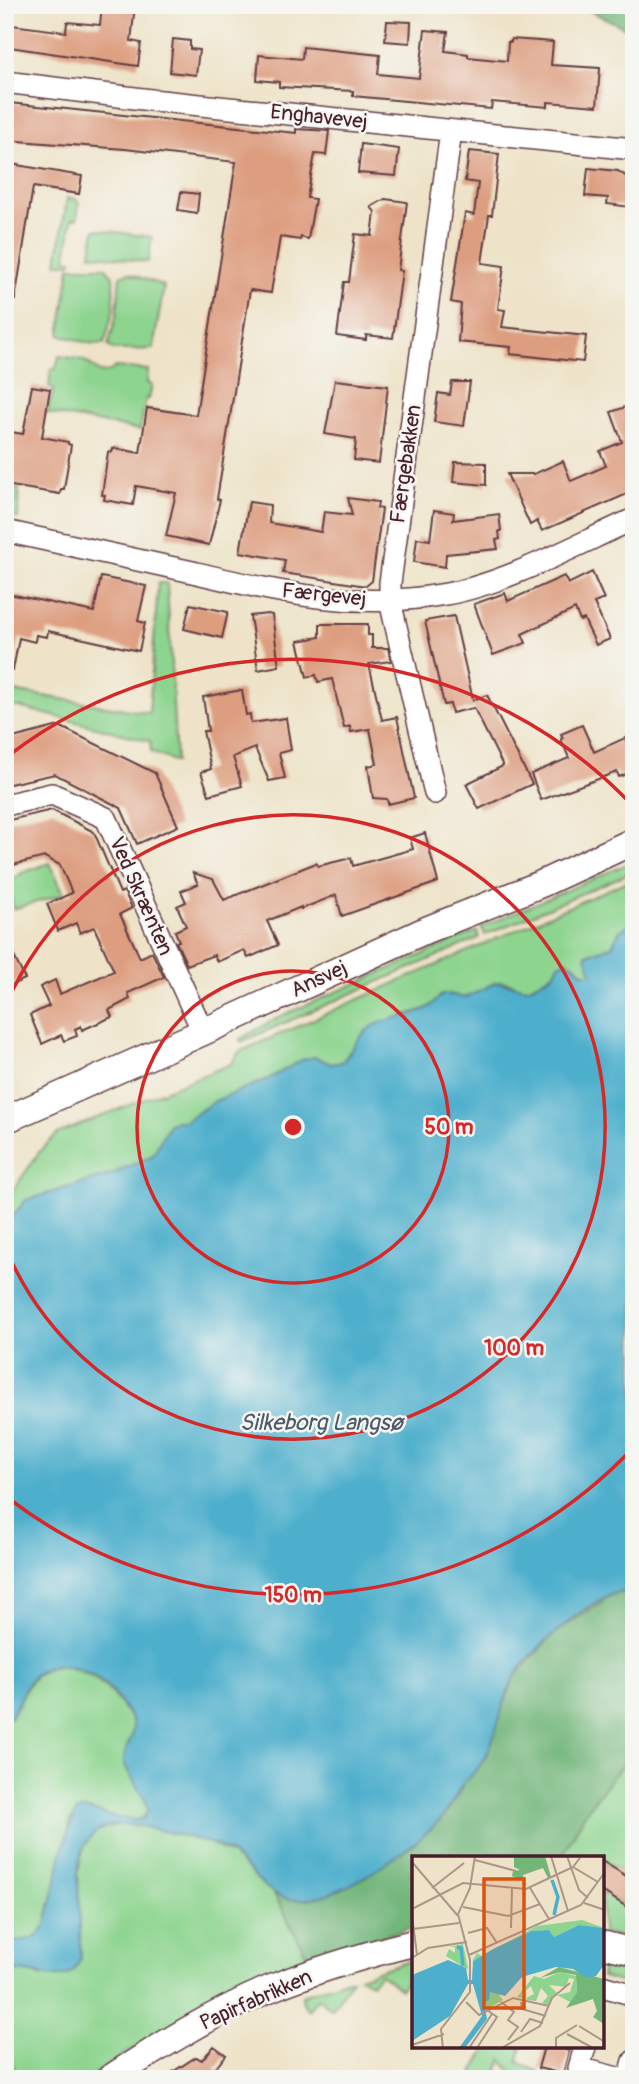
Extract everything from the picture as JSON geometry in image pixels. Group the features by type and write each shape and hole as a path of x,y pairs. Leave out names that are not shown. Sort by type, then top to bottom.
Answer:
{"street":[{"name":"Enghavevej","path":"5,82 634,149"},
{"name":"Færgebakken","path":"435,793 390,601 390,583 451,131"},
{"name":"Færgevej","path":"5,531 278,592 332,600 390,601 448,594 504,577 634,519"},
{"name":"Ved Skrænten","path":"5,805 52,794 106,818 203,1032"},
{"name":"Ansvej","path":"5,1120 415,935 541,884 634,841"},
{"name":"Papirfabrikken","path":"109,2079 185,2032 269,1989 412,1943"},
{"path":"604,1944 634,1952"},
{"path":"604,1987 634,1995"},
{"path":"584,2049 579,2068 621,2079"},
{"path":"629,2079 634,2061"}],"green space":[{"path":"577,5 634,5 634,32"},
{"path":"67,198 76,199 79,203 77,219 72,219 66,259 72,260 71,263 57,263"},
{"path":"95,229 152,237 148,262 91,254"},
{"path":"70,267 105,267 113,276 114,308 104,344 88,343 60,335"},
{"path":"128,273 164,286 153,349 115,350 108,346 117,313 120,276"},
{"path":"59,356 82,360 105,373 116,367 148,370 147,383 152,385 149,399 146,398 140,430 47,413 54,389 49,386 51,369 56,369"},
{"path":"5,487 19,489 18,518 5,515"},
{"path":"158,583 167,583 176,762 151,752 150,741 19,707 5,707 5,690 149,713"},
{"path":"634,861 634,871 485,935 481,927"},
{"path":"50,863 64,894 13,909 9,883 22,873"},
{"path":"634,878 634,921 619,932 612,946 586,954 593,973 587,975 572,963 528,988 498,982 467,998 441,995 435,1004 425,1009 376,1025 366,1031 342,1062 331,1064 315,1057 304,1059 268,1079 215,1101 185,1121 176,1121 153,1155 113,1174 26,1200 5,1225 5,1202 40,1151 57,1134 231,1064 239,1052"},
{"path":"477,931 479,938 241,1042 240,1039 281,1016"},
{"path":"634,1590 634,1749 587,1810 562,1856 412,1856 412,1927 309,1960 274,1893 288,1899 319,1896 341,1889 415,1842 443,1817 464,1782 479,1767 515,1676 553,1634 613,1594"},
{"path":"58,1666 78,1670 95,1679 110,1692 130,1717 133,1732 125,1763 144,1797 147,1812 144,1817 135,1820 71,1819 46,1925 33,1938 5,1944 5,1722 37,1675"},
{"path":"634,1749 634,1870 630,1875 604,1861 604,1856 562,1856 587,1810"},
{"path":"123,1824 210,1843 233,1856 274,1893 309,1960 127,2052 89,2079 18,2079 5,2043 5,1974 24,1971 42,1977 78,1871 84,1844 94,1833 106,1827"},
{"path":"604,1893 634,1912 634,1938 604,1934"},
{"path":"412,1959 412,1969 401,1989 380,1974 371,1983 359,1977"},
{"path":"604,1964 633,1971 628,1984 604,1978"},
{"path":"352,1979 332,2009 318,1998 308,2010 303,2003 302,1995"},
{"path":"486,2049 521,2049 518,2062 539,2072 539,2077 527,2079 517,2076 502,2060 495,2079 478,2079 473,2073"}],"water":[{"name":"Silkeborg Langsø","path":"634,921 634,1590 615,1593 601,1600 571,1620 541,1646 511,1684 484,1759 463,1784 444,1815 410,1846 366,1876 322,1896 302,1900 289,1899 270,1890 231,1854 216,1845 138,1826 110,1826 99,1830 89,1839 82,1852 78,1871 81,1958 74,1969 57,1977 15,1971 5,1974 5,1944 33,1938 46,1925 64,1845 76,1812 89,1810 134,1820 143,1819 148,1809 124,1761 133,1729 132,1720 112,1691 95,1677 65,1667 46,1668 32,1678 5,1722 5,1225 26,1200 113,1174 153,1155 169,1124 185,1121 215,1101 268,1079 304,1059 315,1057 331,1064 342,1062 372,1027 426,1009 443,994 467,997 497,982 528,988 554,974 558,965 567,960 583,973 592,973 586,955 612,946 619,932"}],"building":[{"path":"102,5 135,5 131,41 141,43 138,66 9,47 12,25 66,32 67,22 100,25"},
{"path":"387,21 411,22 410,43 385,41"},
{"path":"425,30 448,32 445,51 468,54 468,57 507,61 508,42 511,42 511,39 553,42 551,65 600,68 597,106 548,102 548,107 492,102 491,109 353,96 353,91 279,87 279,82 257,80 259,55 302,59 303,47 380,55 378,74 419,78"},
{"path":"173,39 190,41 190,49 199,50 196,75 170,72"},
{"path":"9,103 296,133 296,129 329,131 326,155 315,154 307,198 315,199 308,239 280,237 271,293 250,290 217,499 220,500 209,545 166,536 176,493 136,486 133,505 104,500 105,495 102,495 108,452 112,452 113,448 140,453 147,408 196,415 236,162 125,149 5,140"},
{"path":"361,144 399,149 396,176 358,173"},
{"path":"469,151 499,154 492,215 489,215 482,263 504,266 498,309 505,310 502,327 586,336 583,362 510,354 511,347 458,342 461,304 451,302 465,213 474,215 478,183 465,181"},
{"path":"5,163 82,176 79,194 33,187 15,300 5,299"},
{"path":"588,168 618,171 633,181 630,207 607,204 608,198 585,196"},
{"path":"181,192 199,194 197,213 178,210"},
{"path":"385,199 407,202 393,338 366,335 366,340 337,336 344,282 349,282 355,234 372,236 375,212 371,207"},
{"path":"335,380 388,386 379,463 354,460 356,439 325,434"},
{"path":"452,382 470,382 464,426 434,422 438,393 450,395"},
{"path":"32,386 50,389 42,437 71,445 64,489 61,489 60,494 5,485 5,431 23,434"},
{"path":"634,404 634,491 542,531 537,521 530,525 507,474 534,474 563,461 571,481 606,466 600,451 622,442 611,412"},
{"path":"455,462 486,463 486,485 453,482"},
{"path":"348,498 378,502 377,508 382,509 372,581 366,586 283,573 285,560 240,552 249,502 270,505 269,523 321,532 324,512 352,515"},
{"path":"434,510 454,513 453,520 499,514 501,531 500,539 496,540 498,549 446,554 445,567 414,562 417,538 430,540"},
{"path":"592,572 604,599 594,603 610,639 596,645 584,619 580,621 575,609 522,634 526,643 493,655 474,604 505,593 508,601 564,576 568,584"},
{"path":"101,577 146,586 138,621 145,623 139,651 48,631 47,637 36,635 35,642 19,638 13,670 5,669 5,593 94,612"},
{"path":"190,604 228,612 222,638 184,629"},
{"path":"272,615 279,666 258,670 250,616"},
{"path":"454,616 473,700 487,695 532,784 479,809 466,784 503,766 474,708 452,713 450,704 444,705 425,621"},
{"path":"320,624 368,624 368,635 372,635 372,648 388,648 391,661 369,664 382,720 397,717 414,798 388,804 387,799 373,798 368,766 377,764 370,729 351,732 350,726 344,728 332,679 318,682 316,675 307,677 298,641 320,637"},
{"path":"242,690 246,715 250,714 251,723 286,718 291,750 279,753 285,778 269,781 255,748 233,757 242,786 209,795 201,772 211,769 203,731 208,731 203,697"},
{"path":"582,725 594,752 625,738 626,741 634,738 634,771 619,777 617,772 541,800 531,774 569,758 561,734"},
{"path":"59,726 155,773 178,826 137,844 121,808 55,774 5,785 5,740"},
{"path":"52,810 94,832 120,893 124,891 132,908 120,914 140,958 152,952 164,977 128,993 130,999 109,1010 112,1017 82,1030 81,1026 75,1029 77,1036 64,1041 61,1035 42,1044 30,1015 49,1006 40,987 55,980 60,994 114,971 94,927 80,933 76,923 58,931 47,904 72,893 60,865 45,857 5,867 5,821"},
{"path":"425,833 438,882 342,916 336,895 267,921 278,945 248,958 244,950 217,962 214,955 187,965 176,942 179,941 175,931 186,926 177,906 186,902 181,891 198,884 193,873 213,879 224,900 316,863 318,866 351,858 353,866 413,849 410,838"},
{"path":"5,938 25,979 5,988"},
{"path":"604,1862 634,1881 634,1895 627,1907 604,1892"},
{"path":"214,2046 226,2055 215,2069 230,2079 162,2079 196,2057 202,2060"},
{"path":"543,2049 569,2051 563,2074 538,2068"}]}
